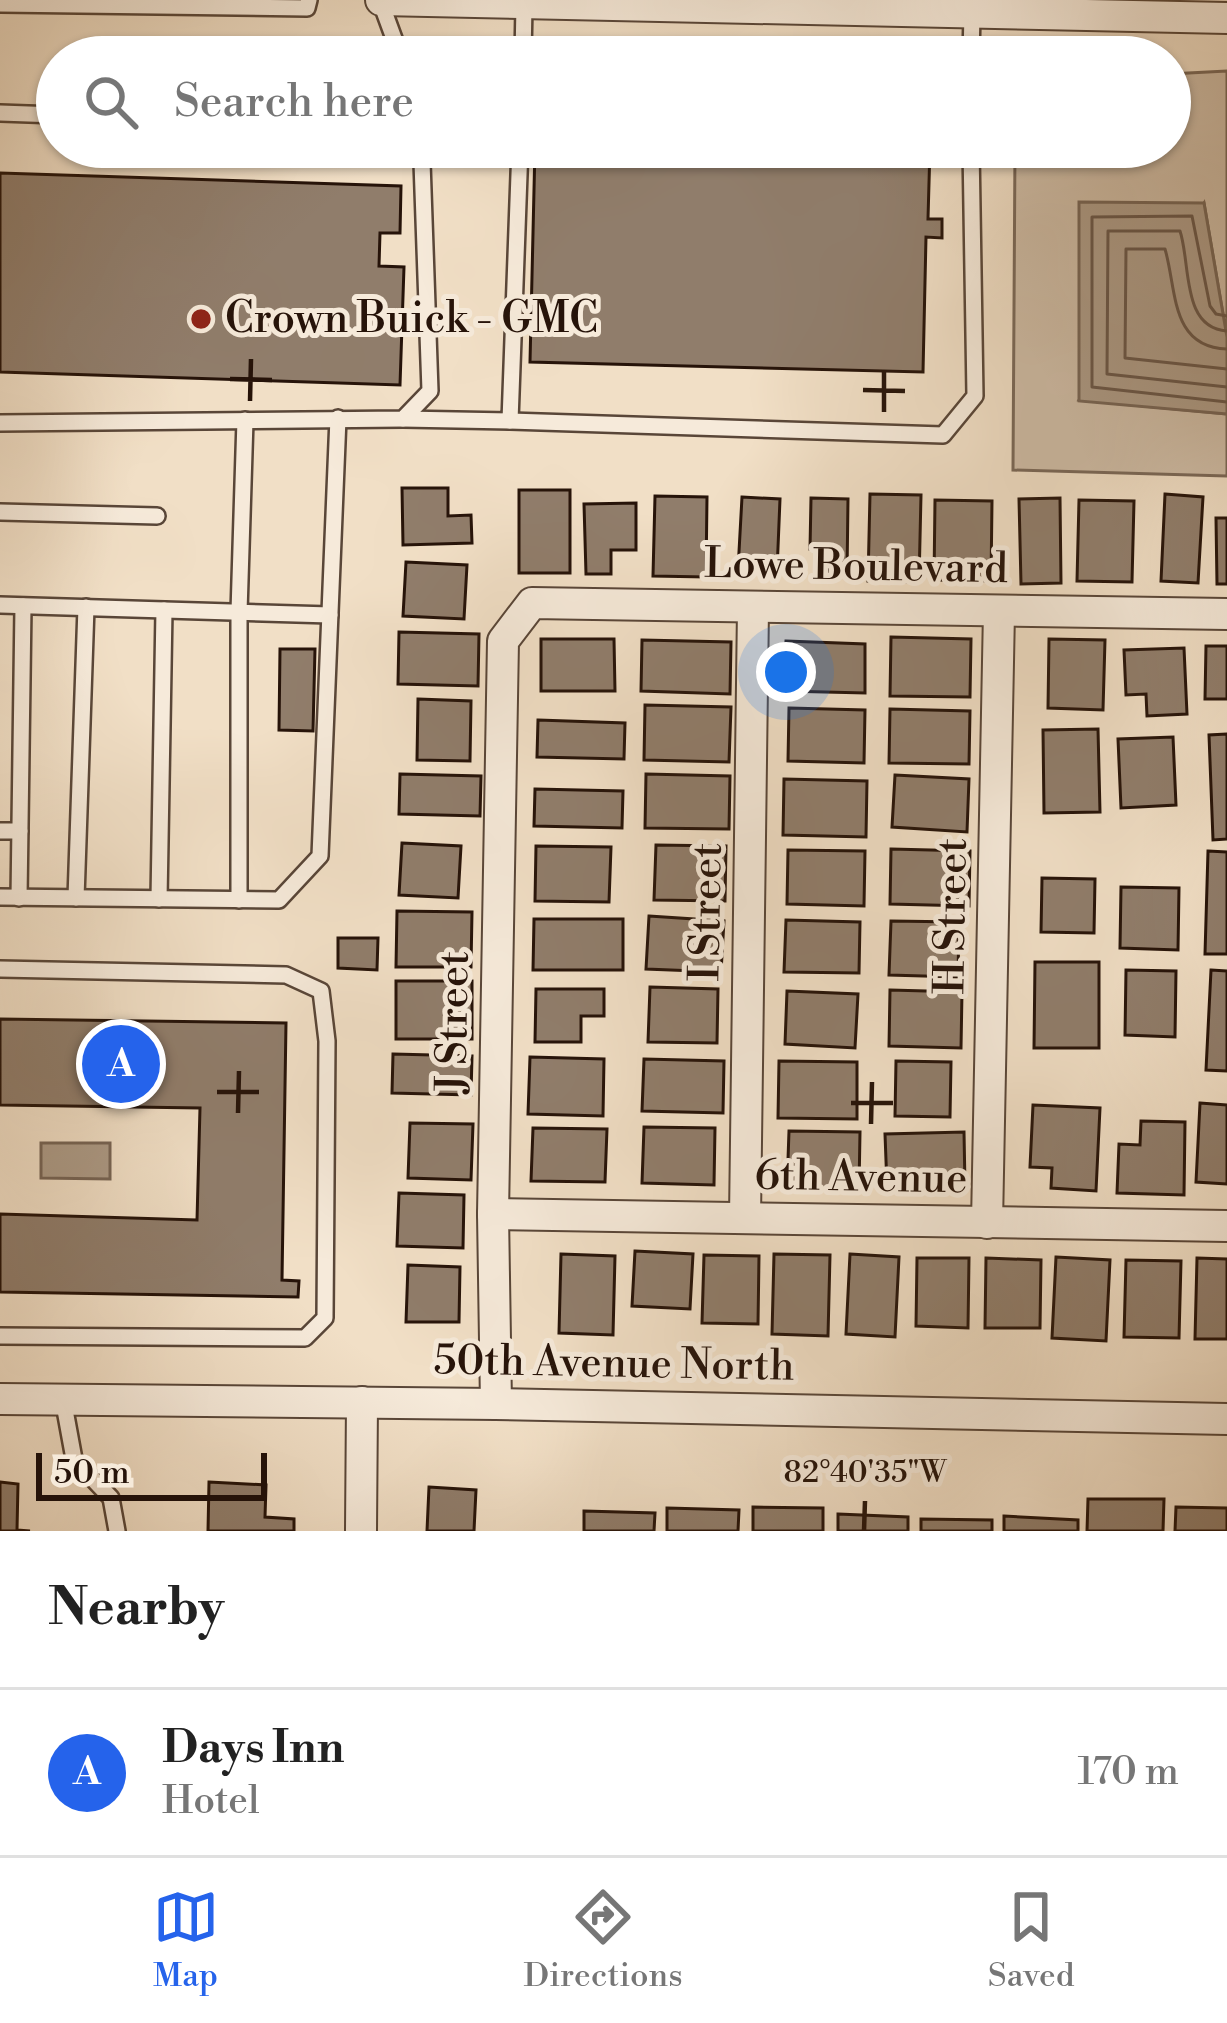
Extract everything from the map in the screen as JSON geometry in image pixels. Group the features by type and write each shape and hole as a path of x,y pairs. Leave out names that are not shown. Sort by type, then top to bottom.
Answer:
{"street":[{"path":"381,1 972,14 1111,8 1227,18"},
{"name":"Lowe Boulevard","path":"503,641 532,603 1227,614"},
{"name":"I Street","path":"745,1218 753,608"},
{"name":"H Street","path":"987,1223 999,610"},
{"name":"J Street","path":"496,1404 493,1214 503,641"},
{"name":"6th Avenue","path":"493,1214 1227,1226"},
{"name":"50th Avenue North","path":"0,1399 1227,1419"},
{"path":"361,1531 362,1402"}],"lane":[{"path":"0,4 307,8 309,0"},
{"path":"381,1 393,36"},
{"path":"523,36 524,5"},
{"path":"971,36 972,14"},
{"path":"0,113 36,114"},
{"path":"403,418 430,391 422,168"},
{"path":"510,421 519,168"},
{"path":"0,423 403,418 944,435 975,396 971,168"},
{"path":"0,898 279,900 320,856 338,418"},
{"path":"239,900 245,420"},
{"path":"0,512 158,516"},
{"path":"0,605 330,615"},
{"path":"19,898 23,606"},
{"path":"76,898 86,608"},
{"path":"158,899 164,610"},
{"path":"0,831 20,831"},
{"path":"0,969 286,975 321,991 327,1041 326,1318 304,1338 0,1336"},
{"path":"63,1399 74,1460 111,1498 117,1531"}],"shaded area":[{"path":"1227,71 1227,337 1204,203 1079,400 1227,414 1227,476 1013,470 1015,168 1191,168 1191,73"}],"water":[{"path":"1079,202 1204,203 1227,337 1227,414 1079,401"},
{"path":"41,1143 110,1143 110,1179 41,1178"}],"building":[{"path":"535,168 929,168 928,219 942,219 942,238 926,237 923,372 530,362"},
{"name":"Crown Buick - GMC","path":"0,173 401,186 400,233 380,233 379,266 404,267 400,385 0,372"},
{"path":"402,488 448,488 448,516 471,515 472,543 403,545"},
{"path":"519,490 570,490 570,573 519,573"},
{"path":"870,494 921,495 919,582 868,581"},
{"path":"1165,494 1203,497 1198,583 1161,581"},
{"path":"655,496 707,497 706,577 653,576"},
{"path":"742,497 780,499 777,572 738,570"},
{"path":"811,498 848,499 847,575 828,574 828,549 810,549"},
{"path":"1060,498 1061,583 1021,584 1019,499"},
{"path":"935,500 992,501 991,581 934,580"},
{"path":"1079,500 1134,501 1132,582 1077,581"},
{"path":"636,503 636,550 611,550 611,574 586,574 584,504"},
{"path":"1216,518 1227,518 1227,584 1217,584"},
{"path":"406,562 467,565 464,619 403,616"},
{"path":"399,632 479,634 478,686 398,684"},
{"path":"891,637 971,639 970,697 890,696"},
{"path":"541,639 614,639 615,691 541,691"},
{"path":"1049,639 1105,640 1103,710 1048,708"},
{"path":"642,640 731,642 730,694 641,691"},
{"path":"786,641 865,644 865,693 784,691"},
{"path":"1206,646 1227,646 1227,699 1205,699"},
{"path":"1184,648 1187,714 1147,716 1146,694 1126,695 1124,650"},
{"path":"280,649 315,649 313,731 279,730"},
{"path":"418,699 471,701 470,761 417,760"},
{"path":"645,705 731,707 729,762 644,760"},
{"path":"789,708 865,710 864,763 788,761"},
{"path":"890,709 970,711 969,764 889,763"},
{"path":"538,720 625,723 624,759 537,757"},
{"path":"1098,729 1100,812 1044,813 1043,730"},
{"path":"1227,734 1227,839 1213,840 1209,735"},
{"path":"1173,737 1176,805 1121,808 1118,739"},
{"path":"400,774 481,776 480,816 399,814"},
{"path":"646,774 730,776 729,829 645,828"},
{"path":"895,775 969,779 967,832 892,827"},
{"path":"784,779 867,781 866,837 783,835"},
{"path":"535,789 623,791 622,828 534,826"},
{"path":"402,843 461,846 458,898 399,895"},
{"path":"656,845 726,846 725,901 654,900"},
{"path":"536,846 611,847 609,902 535,901"},
{"path":"891,849 970,851 969,906 890,904"},
{"path":"788,850 865,851 864,906 787,904"},
{"path":"1208,851 1227,852 1227,954 1205,954"},
{"path":"1042,878 1095,879 1094,933 1041,932"},
{"path":"1121,887 1179,888 1178,950 1120,948"},
{"path":"397,911 472,912 471,967 396,967"},
{"path":"649,916 724,921 721,972 646,969"},
{"path":"534,919 623,919 623,970 533,970"},
{"path":"786,920 860,922 859,973 784,972"},
{"path":"891,921 959,922 958,977 889,975"},
{"path":"338,938 378,938 377,970 338,968"},
{"path":"1035,962 1099,962 1099,1048 1034,1048"},
{"path":"1126,970 1176,971 1175,1037 1125,1035"},
{"path":"1211,970 1227,971 1227,1071 1206,1070"},
{"path":"396,981 472,981 472,1039 396,1039"},
{"path":"650,987 718,989 717,1043 648,1042"},
{"path":"536,989 604,989 604,1016 581,1016 581,1042 535,1042"},
{"path":"890,990 962,992 961,1048 889,1046"},
{"path":"787,991 858,994 855,1048 785,1044"},
{"path":"0,1019 286,1023 282,1280 299,1281 298,1297 0,1292 0,1214 197,1220 200,1108 0,1105"},
{"path":"393,1054 472,1056 471,1095 392,1093"},
{"path":"530,1057 604,1059 603,1116 528,1114"},
{"path":"644,1059 724,1061 723,1113 642,1111"},
{"path":"779,1061 857,1062 857,1119 778,1118"},
{"path":"896,1061 951,1062 950,1117 895,1116"},
{"path":"1200,1103 1227,1105 1227,1184 1196,1182"},
{"path":"1033,1105 1100,1108 1096,1191 1051,1188 1052,1168 1030,1167"},
{"path":"1141,1121 1185,1122 1184,1195 1117,1193 1119,1144 1140,1145"},
{"path":"410,1123 473,1124 471,1180 408,1178"},
{"path":"644,1127 715,1128 714,1185 642,1183"},
{"path":"533,1128 607,1129 605,1182 531,1181"},
{"path":"789,1131 860,1132 859,1189 787,1188"},
{"path":"964,1132 965,1186 887,1187 885,1134"},
{"path":"399,1193 464,1195 463,1248 397,1246"},
{"path":"635,1251 693,1254 690,1309 632,1306"},
{"path":"561,1254 615,1256 613,1335 559,1333"},
{"path":"774,1254 830,1255 828,1336 772,1334"},
{"path":"850,1254 899,1257 895,1337 846,1334"},
{"path":"704,1255 759,1256 758,1324 702,1323"},
{"path":"1056,1257 1110,1260 1106,1341 1052,1338"},
{"path":"917,1258 969,1258 968,1328 916,1326"},
{"path":"986,1258 1041,1260 1040,1328 985,1328"},
{"path":"1197,1258 1227,1259 1227,1339 1195,1339"},
{"path":"1126,1260 1181,1261 1179,1338 1124,1337"},
{"path":"408,1265 460,1267 459,1322 406,1322"},
{"path":"0,1482 18,1484 17,1530 30,1531 0,1531"},
{"path":"209,1482 266,1485 265,1517 294,1519 294,1531 208,1531"},
{"path":"429,1487 476,1490 474,1531 427,1531"},
{"path":"1088,1499 1164,1499 1163,1531 1087,1531"},
{"path":"753,1507 823,1508 823,1531 753,1531"},
{"path":"1176,1507 1227,1508 1227,1531 1175,1531"},
{"path":"667,1508 739,1510 738,1531 667,1531"},
{"path":"584,1511 655,1513 654,1531 584,1531"},
{"path":"838,1514 908,1517 908,1531 838,1531"},
{"path":"1004,1516 1078,1520 1078,1531 1004,1531"},
{"path":"921,1519 992,1520 992,1531 921,1531"}],"place":[{"name":"Crown Buick - GMC","path":"201,319"},
{"name":"Days Inn","path":"121,1064"}]}
